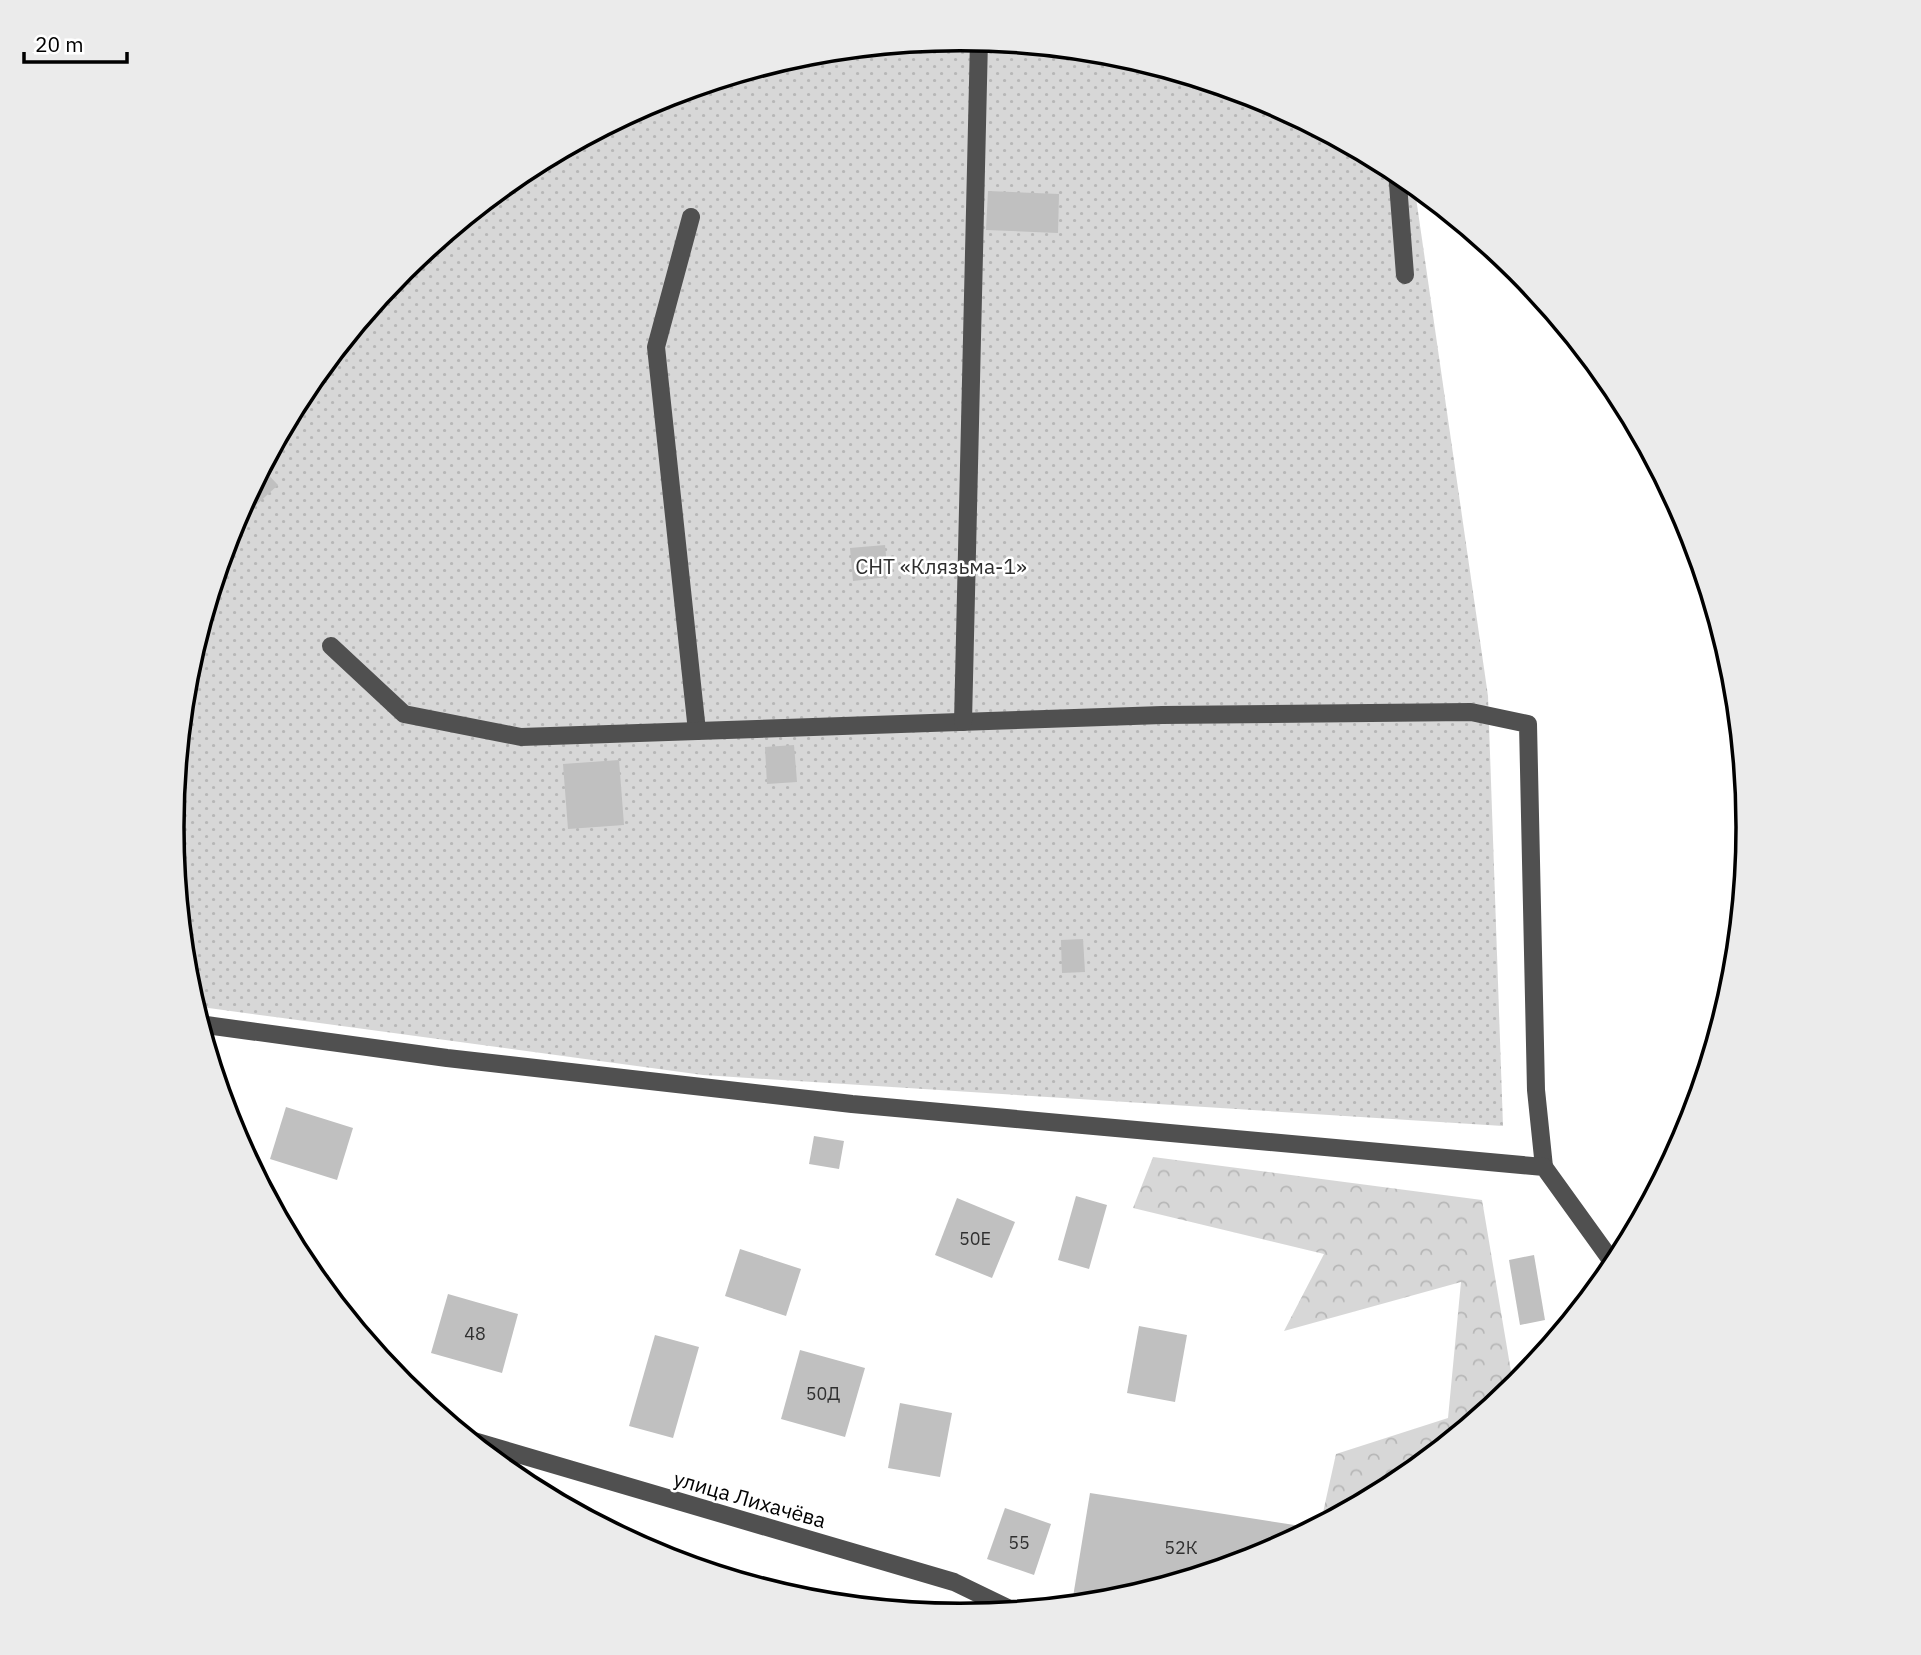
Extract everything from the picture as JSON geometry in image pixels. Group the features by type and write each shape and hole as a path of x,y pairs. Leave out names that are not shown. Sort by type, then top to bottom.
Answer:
{"street":[{"path":"963,722 979,51"},
{"path":"1398,186 1405,275"},
{"path":"691,218 656,347 697,731"},
{"path":"331,646 404,714 522,737 1161,715 1471,712 1528,724 1536,1090 1544,1167 1608,1256"},
{"path":"209,1025 447,1058 839,1103 1544,1167"},
{"name":"улица Лихачёва","path":"491,1446 954,1582 998,1603"}],"green space":[{"name":"СНТ «Клязьма-1»","path":"910,52 1011,52 1062,57 1162,77 1258,110 1304,131 1349,155 1416,199 1488,696 1503,1126 703,1075 205,1008 190,929 184,828 190,726 199,676 210,626 243,530 288,439 344,355 411,278 448,244 488,211 572,155 663,110 711,92 759,77 859,57"},
{"path":"1153,1157 1482,1200 1512,1375 1433,1444 1392,1473 1323,1514 1336,1454 1448,1418 1461,1282 1284,1331 1324,1254 1133,1208"}],"building":[{"path":"988,191 1059,194 1058,233 986,230"},
{"path":"269,475 278,485 253,508"},
{"path":"885,545 888,577 853,581 850,548"},
{"path":"794,745 797,782 767,784 765,747"},
{"path":"619,760 624,825 568,829 563,764"},
{"path":"1083,939 1085,972 1062,973 1061,940"},
{"path":"286,1107 353,1128 337,1180 270,1159"},
{"path":"814,1136 844,1141 839,1169 809,1164"},
{"path":"1076,1196 1107,1205 1089,1269 1058,1260"},
{"path":"957,1198 1015,1222 992,1278 935,1255"},
{"path":"740,1249 801,1269 786,1316 725,1296"},
{"path":"1534,1255 1545,1320 1520,1325 1509,1260"},
{"path":"448,1294 518,1314 502,1373 431,1353"},
{"path":"1139,1326 1187,1335 1175,1402 1127,1393"},
{"path":"655,1335 699,1347 673,1438 629,1426"},
{"path":"800,1350 865,1368 845,1437 781,1419"},
{"path":"900,1403 952,1413 940,1477 888,1468"},
{"path":"1090,1493 1300,1526 1258,1545 1162,1578 1073,1596"},
{"path":"1005,1508 1051,1524 1034,1575 987,1559"}]}
